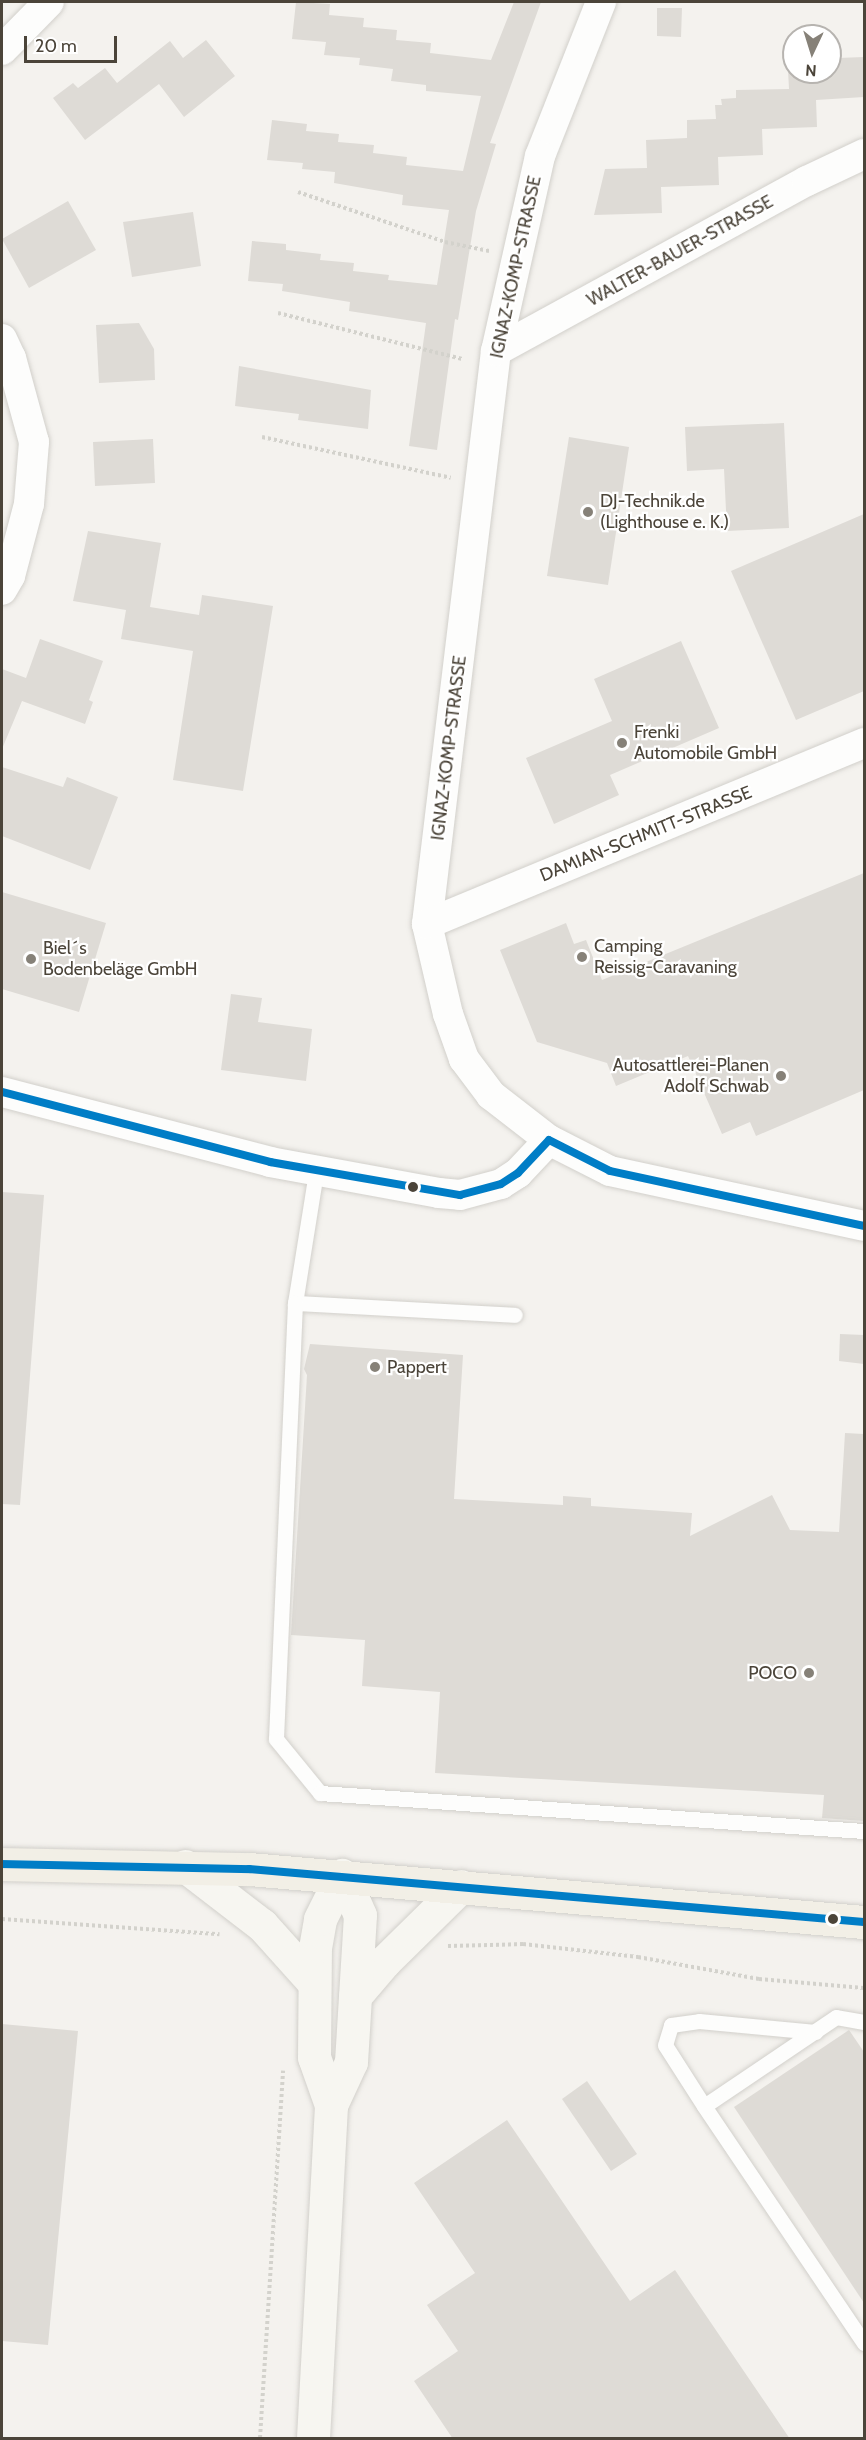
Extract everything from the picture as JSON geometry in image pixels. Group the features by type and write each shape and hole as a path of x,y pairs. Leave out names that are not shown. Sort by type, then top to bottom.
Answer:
{"main road":[{"path":"2,1864 185,1866 342,1875 864,1922"},
{"path":"185,1866 262,1925 314,1983"},
{"path":"332,2105 314,2057 314,1983 320,1919 342,1875"},
{"path":"313,2439 332,2105 351,2062 360,1915 342,1875"},
{"path":"355,1996 384,1962 461,1886"}],"street":[{"path":"2,50 49,2"},
{"name":"IGNAZ-KOMP-STRASSE","path":"601,2 540,156 496,359 427,924 448,1014 464,1059 491,1095 549,1140 610,1171 864,1226"},
{"name":"WALTER-BAUER-STRASSE","path":"496,359 807,181 864,154"},
{"path":"2,339 11,358 34,442 29,504 10,576 2,590"},
{"name":"DAMIAN-SCHMITT-STRASSE","path":"427,924 864,743"},
{"path":"2,1092 316,1172 460,1195 501,1184 518,1173 549,1140"}],"lane":[{"path":"316,1172 295,1303 276,1738 320,1793 864,1831"},
{"path":"295,1303 515,1316"},
{"path":"704,2106 836,2018 864,2022"},
{"path":"815,2032 699,2021 671,2025 665,2033 665,2045 864,2343"}],"path":[{"path":"298,192 445,242 518,257"},
{"path":"278,313 496,359"},
{"path":"262,436 481,485"},
{"path":"2,1919 230,1936"},
{"path":"440,1947 523,1944 638,1958 759,1979 864,1988"},
{"path":"260,2439 283,2063"}],"building":[{"path":"296,2 330,4 329,15 364,18 363,27 397,30 396,40 431,43 430,53 491,60 514,2 541,2 490,143 496,144 476,211 458,320 455,319 437,450 409,446 426,323 349,311 350,302 282,291 283,284 248,281 252,241 286,244 286,250 321,254 320,260 354,263 353,271 389,275 388,280 437,285 449,210 402,205 403,195 334,183 335,172 302,169 303,163 267,160 272,120 307,124 306,131 339,134 338,142 374,145 373,153 407,157 406,165 463,171 481,96 426,91 426,85 391,81 393,69 359,65 360,58 324,55 326,42 292,39"},
{"path":"657,8 682,8 681,37 657,36"},
{"path":"206,40 235,76 184,117 159,84 85,140 53,98 73,83 78,88 105,68 117,83 170,41 183,58"},
{"path":"864,57 864,97 816,100 817,127 762,129 763,155 718,157 719,185 661,187 662,213 594,215 605,169 647,168 646,140 687,138 687,120 716,119 715,105 722,105 721,99 736,98 736,90 789,89 789,84 842,84 842,58"},
{"path":"68,201 96,250 29,288 2,239"},
{"path":"193,212 201,266 132,277 123,222"},
{"path":"139,323 154,349 155,380 99,383 96,325"},
{"path":"239,366 371,390 368,429 298,420 299,414 235,406"},
{"path":"784,423 789,528 727,531 724,469 687,471 685,427"},
{"name":"DJ-Technik.de (Lighthouse e. K.)","path":"569,437 629,447 608,585 547,576"},
{"path":"153,439 155,483 95,486 93,442"},
{"path":"864,514 864,691 796,720 731,571"},
{"path":"88,531 161,543 150,607 199,615 202,595 273,606 243,791 173,780 193,651 121,639 126,610 73,601"},
{"path":"40,639 103,661 89,700 93,702 85,724 22,701 2,749 2,669 26,678"},
{"name":"Frenki Automobile GmbH","path":"681,641 719,728 610,775 619,795 554,824 526,758 612,721 594,679"},
{"path":"2,767 63,787 67,777 118,797 90,870 2,836"},
{"path":"864,873 864,1090 756,1136 750,1122 722,1134 688,1056 616,1086 607,1063 537,1042 500,950 566,923 574,944 586,940 602,980"},
{"path":"2,892 106,923 79,1012 2,989"},
{"path":"231,994 262,998 258,1022 312,1029 306,1081 221,1070"},
{"path":"2,1192 44,1195 20,1505 2,1504"},
{"path":"840,1334 864,1335 864,1364 839,1361"},
{"path":"310,1344 463,1355 454,1499 563,1505 563,1496 591,1498 591,1506 692,1513 690,1536 772,1495 790,1530 839,1532 845,1433 864,1434 864,1821 822,1818 824,1795 435,1773 440,1692 362,1686 365,1640 291,1635 307,1375 304,1369"},
{"path":"2,2024 78,2031 48,2345 2,2341"},
{"path":"849,2030 864,2052 864,2303 734,2107"},
{"path":"587,2081 637,2154 611,2171 562,2099"},
{"path":"507,2120 630,2301 675,2270 790,2439 453,2439 414,2381 458,2351 427,2305 475,2273 414,2183"}],"transit line":[{"path":"2,1092 270,1162 460,1195 501,1184 518,1173 549,1140"},
{"path":"549,1140 610,1171 864,1226"},
{"path":"2,1864 249,1869 864,1922"}],"place":[{"name":"DJ-Technik.de (Lighthouse e. K.)","path":"588,512"},
{"name":"Frenki Automobile GmbH","path":"622,743"},
{"name":"Camping Reissig-Caravaning","path":"582,957"},
{"name":"Biel´s Bodenbeläge GmbH","path":"31,959"},
{"name":"Autosattlerei-Planen Adolf Schwab","path":"781,1076"},
{"name":"Pappert","path":"375,1367"},
{"name":"POCO","path":"809,1673"}]}
